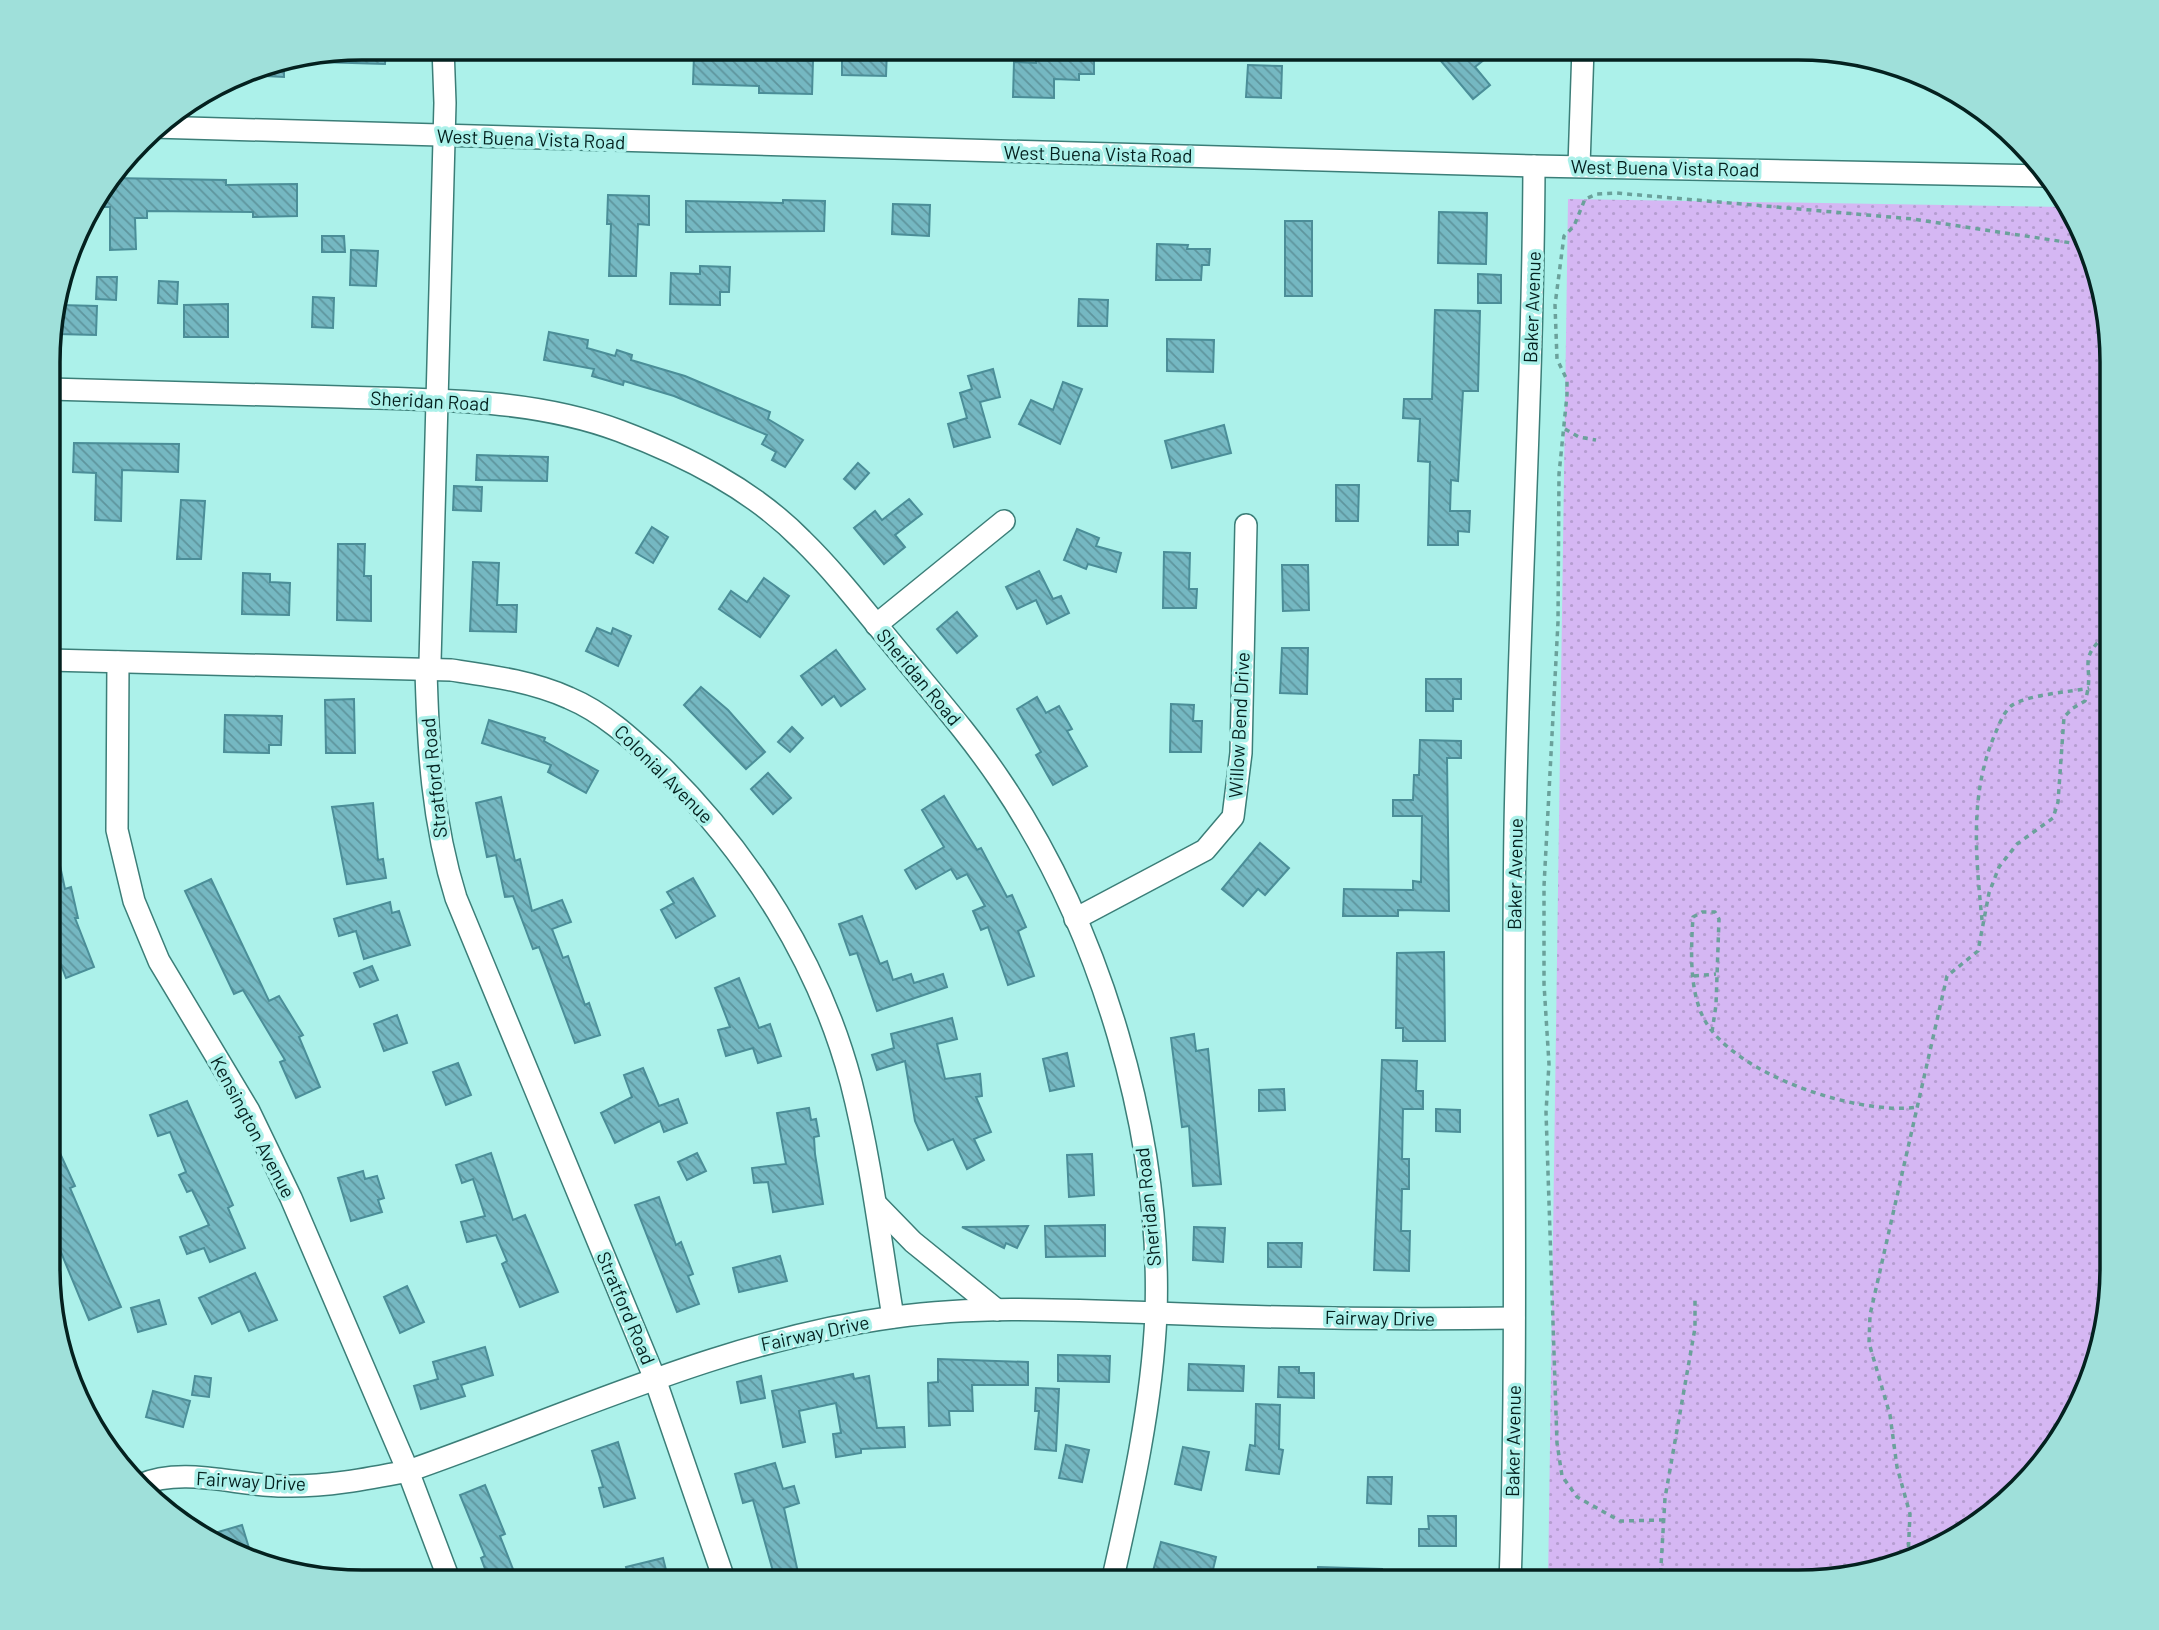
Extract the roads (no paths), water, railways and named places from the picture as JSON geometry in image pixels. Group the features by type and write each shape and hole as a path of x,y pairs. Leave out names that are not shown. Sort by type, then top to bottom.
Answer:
{"street":[{"name":"Stratford Road","path":"443,60 430,662 426,669 429,767 444,861 494,991 655,1379 721,1570"},
{"path":"1579,166 1583,60"},
{"name":"West Buena Vista Road","path":"171,128 1534,166 2035,176"},
{"name":"Baker Avenue","path":"1510,1570 1516,826 1533,286 1534,166"},
{"name":"Sheridan Road","path":"60,389 436,400 541,409 616,429 690,460 778,518 804,541 876,625 1002,782 1036,840 1075,919 1114,1021 1137,1115 1153,1229 1156,1313 1143,1441 1115,1570"},
{"path":"876,625 1004,521"},
{"name":"Willow Bend Drive","path":"1075,919 1205,850 1233,817 1241,753 1246,525"},
{"name":"Colonial Avenue","path":"60,660 426,669 514,679 570,698 612,723 693,798 738,853 773,904 817,986 850,1081 877,1205 893,1317"},
{"name":"Kensington Avenue","path":"118,662 117,830 134,901 159,961 248,1111 285,1186 408,1471 445,1570"},
{"path":"877,1205 913,1242 997,1310"},
{"name":"Fairway Drive","path":"148,1482 170,1476 297,1486 408,1471 655,1379 750,1348 893,1317 997,1310 1411,1320 1514,1318"}]}
